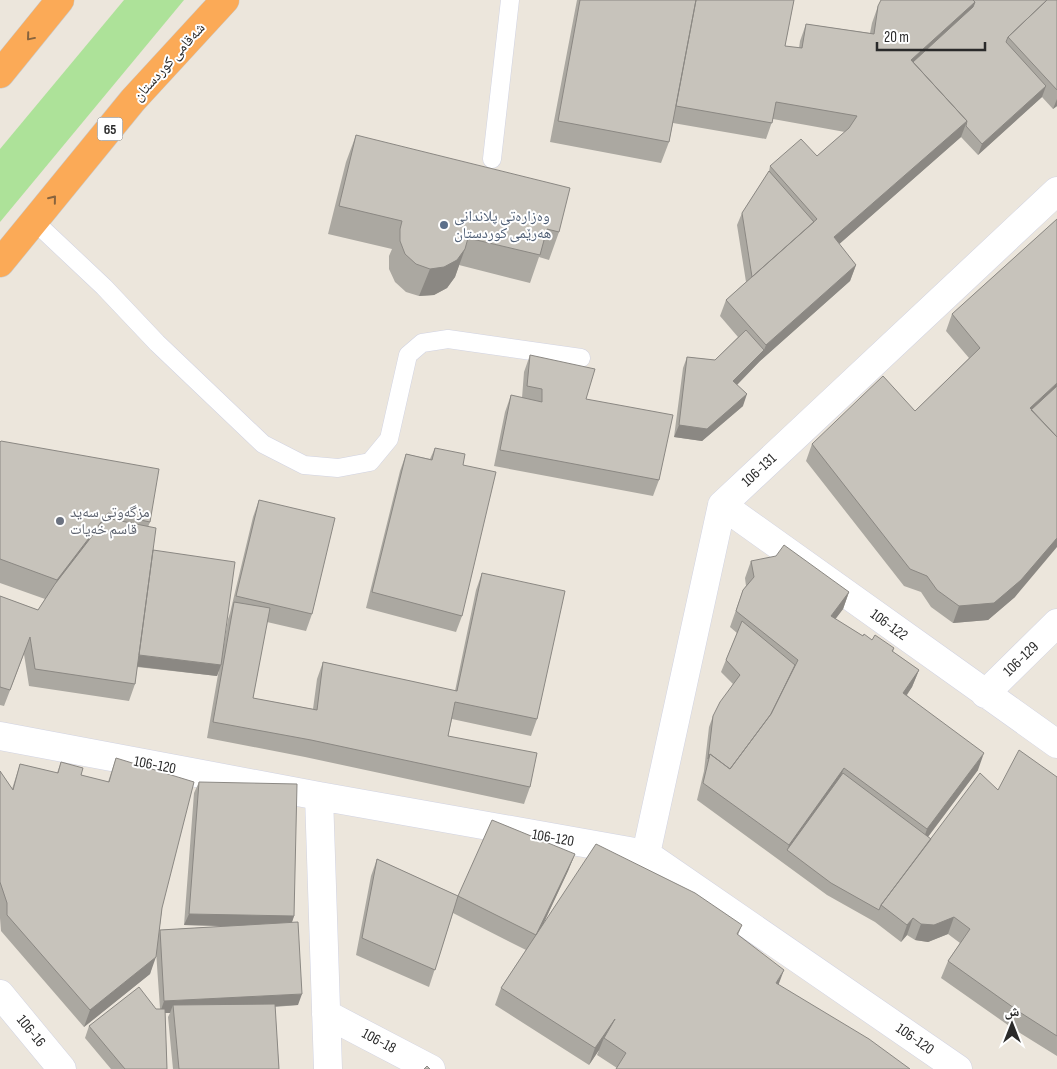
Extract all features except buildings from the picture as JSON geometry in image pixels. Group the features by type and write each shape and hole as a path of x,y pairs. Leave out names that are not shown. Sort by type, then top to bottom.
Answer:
{"highway":[{"path":"0,74 60,0"},
{"name":"شەقامی کوردستان","path":"0,263 133,100 225,0"}],"street":[{"name":"106-131","path":"722,505 1057,191"},
{"name":"106-122","path":"722,505 1057,744"},
{"path":"646,854 722,505"},
{"name":"106-129","path":"986,694 1057,624"},
{"name":"106-120","path":"0,736 319,796 646,854 958,1069"},
{"path":"319,796 328,1069"},
{"name":"106-16","path":"0,994 62,1069"},
{"name":"106-18","path":"326,1014 431,1069"}],"lane":[{"path":"492,159 510,0"},
{"path":"35,222 104,287 157,343 263,444 304,464 338,468 370,462 389,440 408,355 422,343 448,339 581,358"}],"green space":[{"path":"124,0 184,0 0,222 0,149"}],"place":[{"name":"وەزارەتی پلاندانی هەرێمی کوردستان","path":"444,225"},
{"name":"مزگەوتی سەید قاسم خەیات","path":"60,521"}]}
